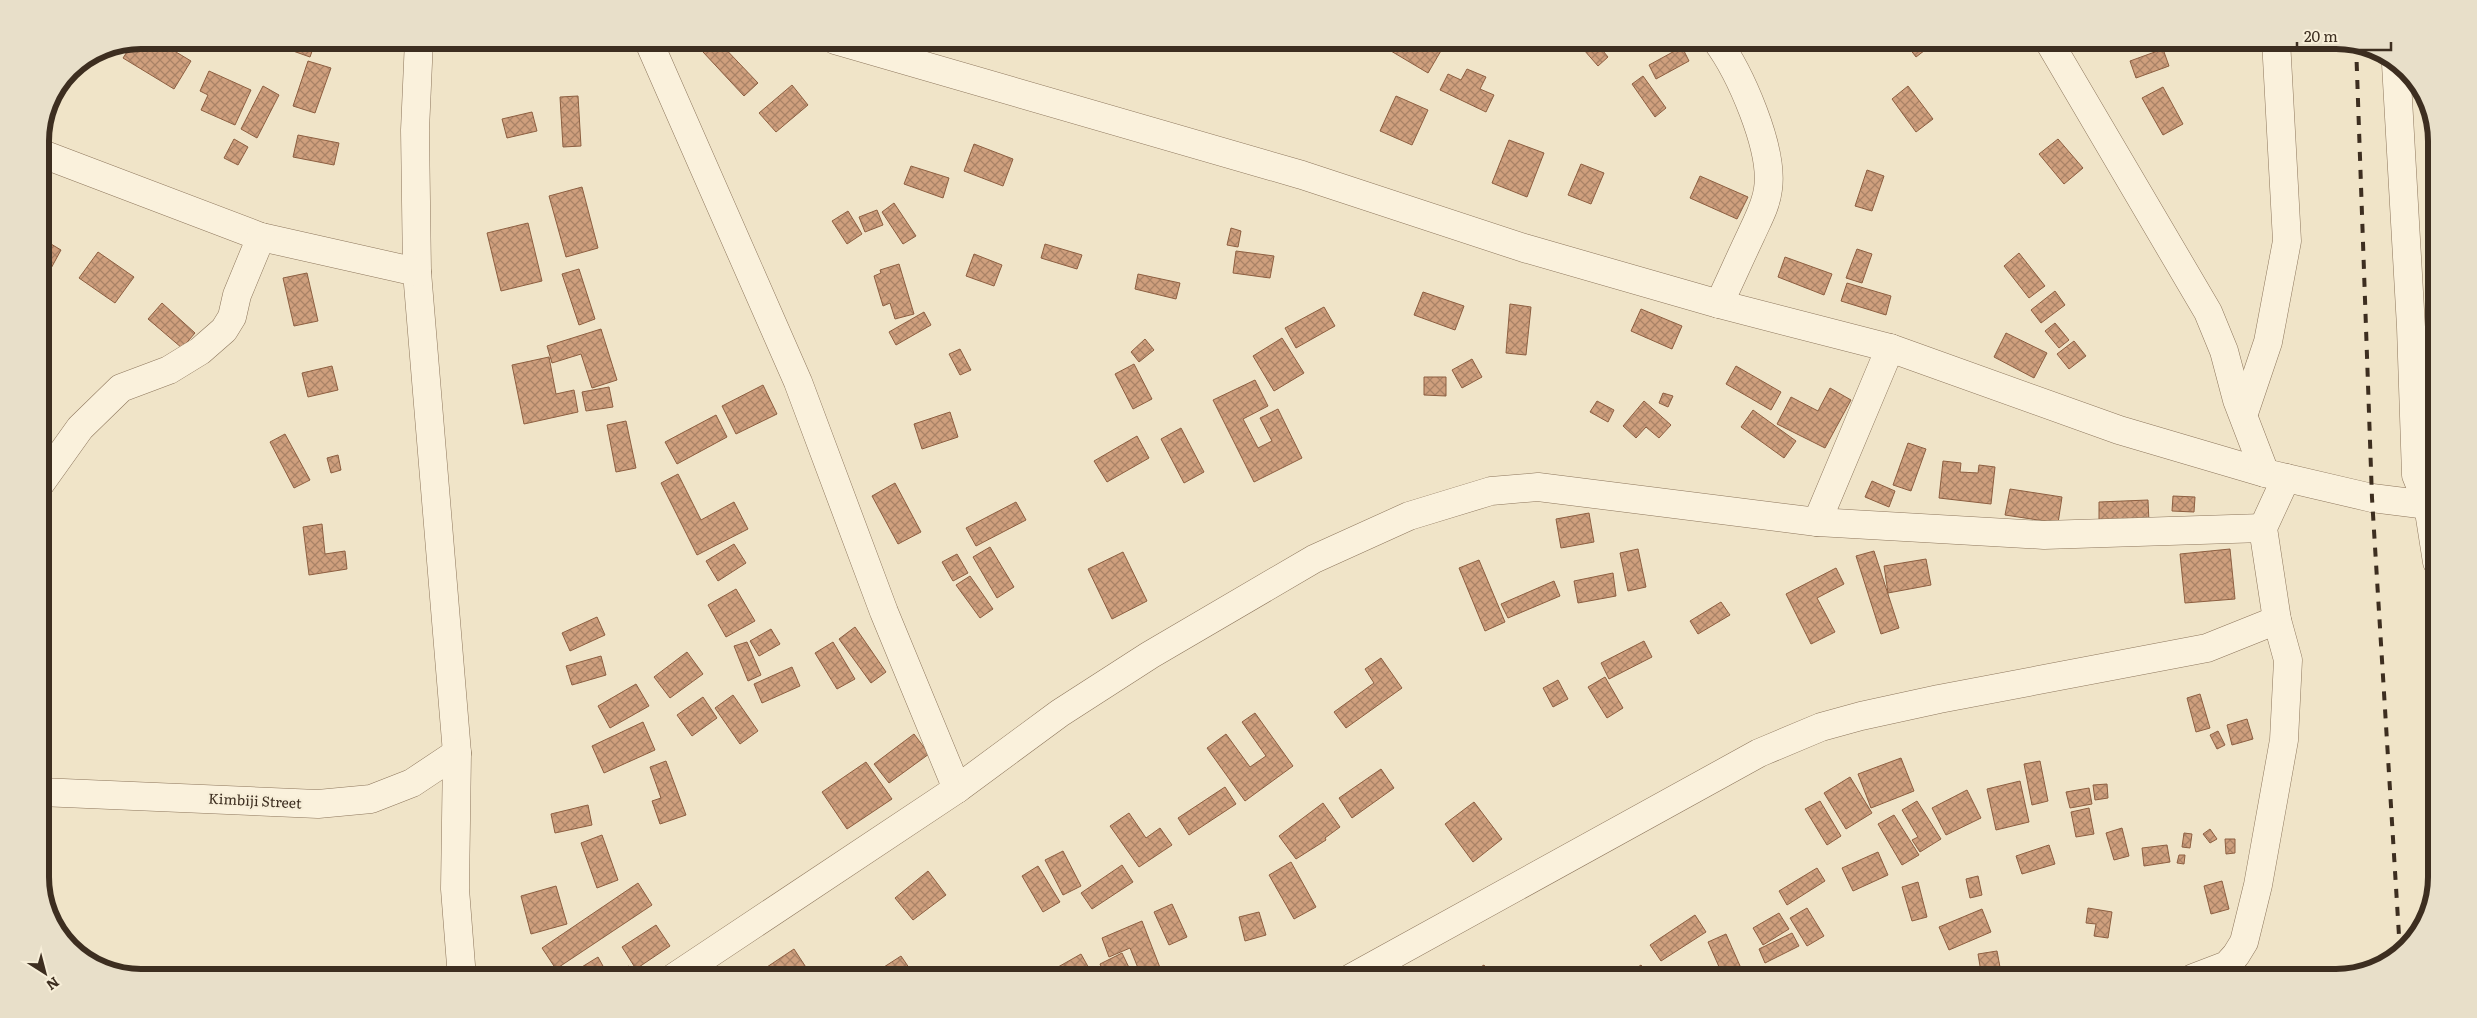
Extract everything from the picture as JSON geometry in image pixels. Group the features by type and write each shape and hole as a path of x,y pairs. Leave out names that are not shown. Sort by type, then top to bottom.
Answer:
{"street":[{"path":"419,49 415,130 417,272 457,753 455,889 461,969"},
{"path":"652,49 798,382 884,612 957,788"},
{"path":"866,49 1302,175 1524,248 1719,304 1890,348 2119,430 2275,476 2372,498 2428,506"},
{"path":"1719,304 1764,208 1769,187 1761,135 1747,95 1723,49"},
{"path":"2053,49 2208,312 2224,351 2235,394 2275,476 2263,528 2277,620 2288,660 2284,740 2258,885 2244,942 2227,965 2217,969"},
{"path":"2244,413 2268,342 2287,241 2276,49"},
{"path":"2396,72 2411,327 2416,475 2428,499"},
{"path":"49,156 261,238 417,272"},
{"path":"49,471 80,428 121,388 169,370 200,351 224,330 232,317 237,295 261,238"},
{"path":"1817,522 1890,348"},
{"path":"686,969 957,788 1060,713 1150,655 1314,559 1409,516 1491,491 1538,487 1817,522 2044,535 2263,528"},
{"path":"1367,969 1759,753 1820,727 1939,699 2207,648 2277,620"},
{"name":"Kimbiji Street","path":"49,792 318,804 371,799 412,783 457,753"}],"building":[{"path":"171,49 191,61 174,89 123,58 128,50"},
{"path":"294,49 313,49 310,57 293,51"},
{"path":"706,49 726,49 758,83 744,96 703,52"},
{"path":"1392,49 1442,49 1428,73 1391,51"},
{"path":"1583,49 1601,49 1608,57 1598,66"},
{"path":"1678,49 1683,49 1689,61 1656,79 1649,65"},
{"path":"1910,49 1926,49 1916,57"},
{"path":"2163,49 2169,66 2136,78 2130,61"},
{"path":"308,61 331,68 315,113 293,106"},
{"path":"1467,69 1486,77 1480,89 1494,95 1486,112 1440,90 1448,74 1461,80"},
{"path":"209,71 251,90 235,125 201,110 208,95 200,91"},
{"path":"1643,76 1666,108 1655,117 1632,84"},
{"path":"792,85 808,105 776,132 759,113"},
{"path":"263,86 279,95 257,138 241,129"},
{"path":"1908,86 1933,119 1916,132 1892,99"},
{"path":"2163,87 2183,124 2163,135 2142,98"},
{"path":"578,96 581,146 563,147 560,97"},
{"path":"1396,96 1428,110 1412,145 1380,131"},
{"path":"532,112 537,131 507,138 502,119"},
{"path":"298,135 339,143 334,165 293,157"},
{"path":"234,139 248,147 238,165 224,158"},
{"path":"2058,139 2083,168 2064,184 2039,154"},
{"path":"1509,140 1544,153 1527,197 1492,183"},
{"path":"974,144 1013,159 1003,186 964,171"},
{"path":"1581,164 1604,173 1591,204 1568,195"},
{"path":"911,166 949,178 943,198 904,184"},
{"path":"1867,170 1884,176 1872,211 1855,206"},
{"path":"1700,176 1748,197 1737,219 1690,198"},
{"path":"582,187 598,248 566,257 549,196"},
{"path":"894,203 916,236 903,244 882,212"},
{"path":"877,210 883,225 865,232 859,217"},
{"path":"848,211 862,234 847,244 832,221"},
{"path":"528,223 542,281 501,291 487,233"},
{"path":"1231,228 1241,231 1238,247 1227,245"},
{"path":"51,244 61,250 49,272 49,247"},
{"path":"1045,244 1082,255 1077,269 1041,258"},
{"path":"1857,249 1872,254 1862,283 1846,278"},
{"path":"1236,251 1274,256 1270,278 1233,273"},
{"path":"98,252 134,277 115,303 79,278"},
{"path":"2019,253 2045,286 2029,298 2004,266"},
{"path":"974,254 1002,265 994,286 966,276"},
{"path":"1785,257 1832,274 1824,295 1778,277"},
{"path":"899,264 914,314 895,319 890,303 883,306 874,276 881,273 880,270"},
{"path":"579,269 595,319 579,325 562,274"},
{"path":"307,273 318,321 294,326 283,278"},
{"path":"1138,274 1180,283 1176,299 1135,289"},
{"path":"1847,283 1891,296 1886,315 1841,301"},
{"path":"2055,291 2065,305 2041,323 2031,310"},
{"path":"1423,292 1464,306 1455,330 1414,315"},
{"path":"162,303 195,333 182,348 148,319"},
{"path":"1510,304 1531,307 1526,355 1506,353"},
{"path":"1324,307 1335,326 1296,348 1285,328"},
{"path":"1641,309 1682,326 1672,349 1631,331"},
{"path":"924,312 931,325 896,345 889,332"},
{"path":"2055,323 2069,340 2059,348 2045,331"},
{"path":"601,329 617,380 592,388 581,354 552,363 547,346"},
{"path":"2006,333 2047,353 2034,378 1994,357"},
{"path":"1282,338 1304,373 1274,391 1253,356"},
{"path":"1145,339 1154,350 1139,362 1131,352"},
{"path":"2074,341 2086,356 2069,369 2057,354"},
{"path":"960,349 971,370 960,375 949,354"},
{"path":"549,357 556,394 574,390 578,412 524,424 512,365"},
{"path":"1472,359 1482,377 1462,388 1452,370"},
{"path":"1134,364 1152,399 1133,409 1115,374"},
{"path":"332,366 338,390 308,397 302,373"},
{"path":"1736,366 1781,392 1771,410 1726,384"},
{"path":"1424,377 1446,377 1446,396 1424,395"},
{"path":"1255,380 1268,406 1243,419 1258,448 1272,441 1260,418 1278,409 1302,458 1254,482 1213,400"},
{"path":"763,385 777,414 736,434 722,406"},
{"path":"609,387 613,407 586,411 582,392"},
{"path":"1830,388 1851,400 1825,448 1777,424 1791,397 1818,411"},
{"path":"1663,393 1673,396 1668,407 1659,403"},
{"path":"1597,401 1614,410 1608,422 1590,412"},
{"path":"1644,401 1671,425 1659,438 1646,427 1636,438 1623,426"},
{"path":"1753,410 1796,441 1784,458 1741,427"},
{"path":"950,412 958,437 922,449 914,424"},
{"path":"716,415 727,437 677,464 665,442"},
{"path":"626,421 636,468 616,472 607,425"},
{"path":"1181,428 1204,472 1184,483 1161,439"},
{"path":"285,434 310,480 294,488 270,442"},
{"path":"1137,436 1149,458 1107,482 1094,461"},
{"path":"1908,443 1926,449 1911,491 1893,485"},
{"path":"338,455 341,470 331,473 327,458"},
{"path":"1943,461 1961,463 1960,472 1978,473 1979,465 1995,467 1991,504 1939,498"},
{"path":"678,474 701,520 734,502 748,529 697,555 661,483"},
{"path":"1872,481 1895,491 1889,507 1865,497"},
{"path":"895,483 921,532 898,544 872,496"},
{"path":"2010,489 2062,497 2058,523 2005,515"},
{"path":"2173,496 2195,497 2194,512 2172,511"},
{"path":"2148,500 2149,523 2099,524 2099,502"},
{"path":"1016,502 1026,520 976,546 966,528"},
{"path":"1589,513 1594,542 1561,548 1556,519"},
{"path":"322,524 325,554 345,551 347,569 309,575 303,527"},
{"path":"734,544 746,563 718,581 706,561"},
{"path":"990,547 1014,587 997,598 973,557"},
{"path":"1638,549 1646,587 1628,591 1620,553"},
{"path":"2230,549 2235,599 2185,603 2180,554"},
{"path":"1874,551 1899,628 1881,634 1856,556"},
{"path":"1123,552 1147,601 1112,619 1088,569"},
{"path":"957,554 968,573 953,581 942,562"},
{"path":"1926,559 1931,585 1888,593 1884,566"},
{"path":"1479,560 1505,622 1485,631 1459,568"},
{"path":"1836,568 1844,584 1817,598 1835,632 1811,644 1786,594"},
{"path":"1613,573 1616,596 1578,603 1574,581"},
{"path":"970,576 993,609 980,618 956,585"},
{"path":"1554,581 1560,596 1508,618 1501,604"},
{"path":"736,589 755,621 726,637 708,605"},
{"path":"1721,602 1730,615 1698,634 1690,621"},
{"path":"597,617 605,635 570,651 562,633"},
{"path":"855,627 886,672 871,683 839,639"},
{"path":"771,629 780,644 759,656 750,641"},
{"path":"1644,641 1652,657 1609,679 1601,663"},
{"path":"747,642 761,675 748,681 734,646"},
{"path":"833,642 855,679 837,689 815,653"},
{"path":"687,652 703,674 670,698 654,677"},
{"path":"601,656 606,675 572,685 566,666"},
{"path":"1381,658 1402,688 1346,728 1334,712 1374,683 1365,669"},
{"path":"792,667 800,686 762,703 754,684"},
{"path":"1605,677 1623,708 1607,718 1588,687"},
{"path":"1558,680 1568,699 1553,707 1543,688"},
{"path":"636,684 649,706 610,728 598,706"},
{"path":"2200,694 2210,728 2196,732 2187,698"},
{"path":"733,695 758,731 740,744 715,708"},
{"path":"703,697 717,718 692,736 677,715"},
{"path":"1255,713 1293,766 1245,801 1207,748 1226,734 1250,767 1266,756 1242,722"},
{"path":"2247,719 2253,739 2232,745 2227,725"},
{"path":"643,722 655,750 604,773 592,746"},
{"path":"2218,731 2225,745 2217,749 2210,735"},
{"path":"914,734 929,754 889,783 874,764"},
{"path":"1901,758 1914,791 1871,808 1858,774"},
{"path":"666,761 686,815 660,824 652,801 661,798 650,767"},
{"path":"2040,761 2048,801 2032,805 2024,764"},
{"path":"866,762 892,799 847,829 822,792"},
{"path":"1381,769 1394,788 1352,818 1339,798"},
{"path":"1850,777 1872,813 1846,829 1824,793"},
{"path":"2020,781 2029,822 1996,830 1987,789"},
{"path":"2107,784 2108,798 2095,800 2093,785"},
{"path":"1225,787 1236,804 1189,835 1178,818"},
{"path":"2089,788 2092,804 2070,808 2066,792"},
{"path":"1967,790 1981,818 1946,835 1932,808"},
{"path":"1820,801 1841,836 1827,845 1805,809"},
{"path":"1917,801 1941,839 1920,852 1912,840 1918,837 1902,810"},
{"path":"1474,802 1502,839 1473,862 1445,824"},
{"path":"1323,803 1340,827 1325,838 1326,840 1296,859 1279,836"},
{"path":"588,805 592,825 555,833 551,814"},
{"path":"2089,808 2094,834 2076,837 2071,812"},
{"path":"1129,813 1146,838 1160,828 1172,845 1139,867 1110,826"},
{"path":"1894,815 1919,855 1902,865 1878,824"},
{"path":"2122,828 2129,856 2114,860 2106,833"},
{"path":"2210,829 2217,839 2210,843 2203,834"},
{"path":"2184,833 2192,834 2190,848 2182,847"},
{"path":"602,835 618,880 597,888 581,843"},
{"path":"2225,839 2235,839 2235,853 2226,854"},
{"path":"2049,845 2055,864 2022,874 2016,856"},
{"path":"2167,845 2170,862 2144,866 2142,848"},
{"path":"1063,851 1081,886 1063,895 1045,860"},
{"path":"1878,852 1888,875 1853,891 1842,868"},
{"path":"2179,855 2185,855 2184,864 2177,863"},
{"path":"1291,862 1316,907 1294,919 1269,875"},
{"path":"1122,865 1133,882 1092,909 1081,893"},
{"path":"1038,866 1060,902 1043,912 1022,876"},
{"path":"1817,868 1825,881 1787,905 1779,891"},
{"path":"928,871 946,895 913,920 895,898"},
{"path":"1978,876 1982,895 1970,898 1966,879"},
{"path":"2222,881 2229,909 2211,914 2204,886"},
{"path":"1918,882 1927,917 1912,921 1902,887"},
{"path":"638,883 652,905 556,969 542,948"},
{"path":"556,886 567,924 531,934 521,896"},
{"path":"1172,904 1187,937 1169,945 1154,912"},
{"path":"1807,908 1824,936 1807,946 1790,918"},
{"path":"2088,908 2112,912 2108,938 2094,936 2096,924 2086,923"},
{"path":"1982,909 1991,932 1949,950 1939,927"},
{"path":"1259,912 1266,935 1245,941 1239,917"},
{"path":"1779,913 1789,929 1763,945 1753,928"},
{"path":"1695,915 1706,932 1661,961 1650,945"},
{"path":"1142,921 1161,969 1138,969 1130,948 1109,957 1102,938"},
{"path":"656,925 670,946 636,969 622,947"},
{"path":"1792,933 1799,946 1765,963 1759,949"},
{"path":"1726,934 1741,969 1720,969 1708,942"},
{"path":"794,949 807,969 768,969 767,967"},
{"path":"1997,951 2000,969 1980,969 1978,954"},
{"path":"1122,953 1130,969 1102,969 1100,964"},
{"path":"1081,954 1089,969 1055,969"},
{"path":"901,956 910,969 885,969 884,967"},
{"path":"598,957 605,969 579,969"},
{"path":"1484,965 1486,969 1477,969"},
{"path":"1641,965 1644,969 1635,969"}],"railway":[{"path":"2356,51 2372,498 2399,944"}]}
